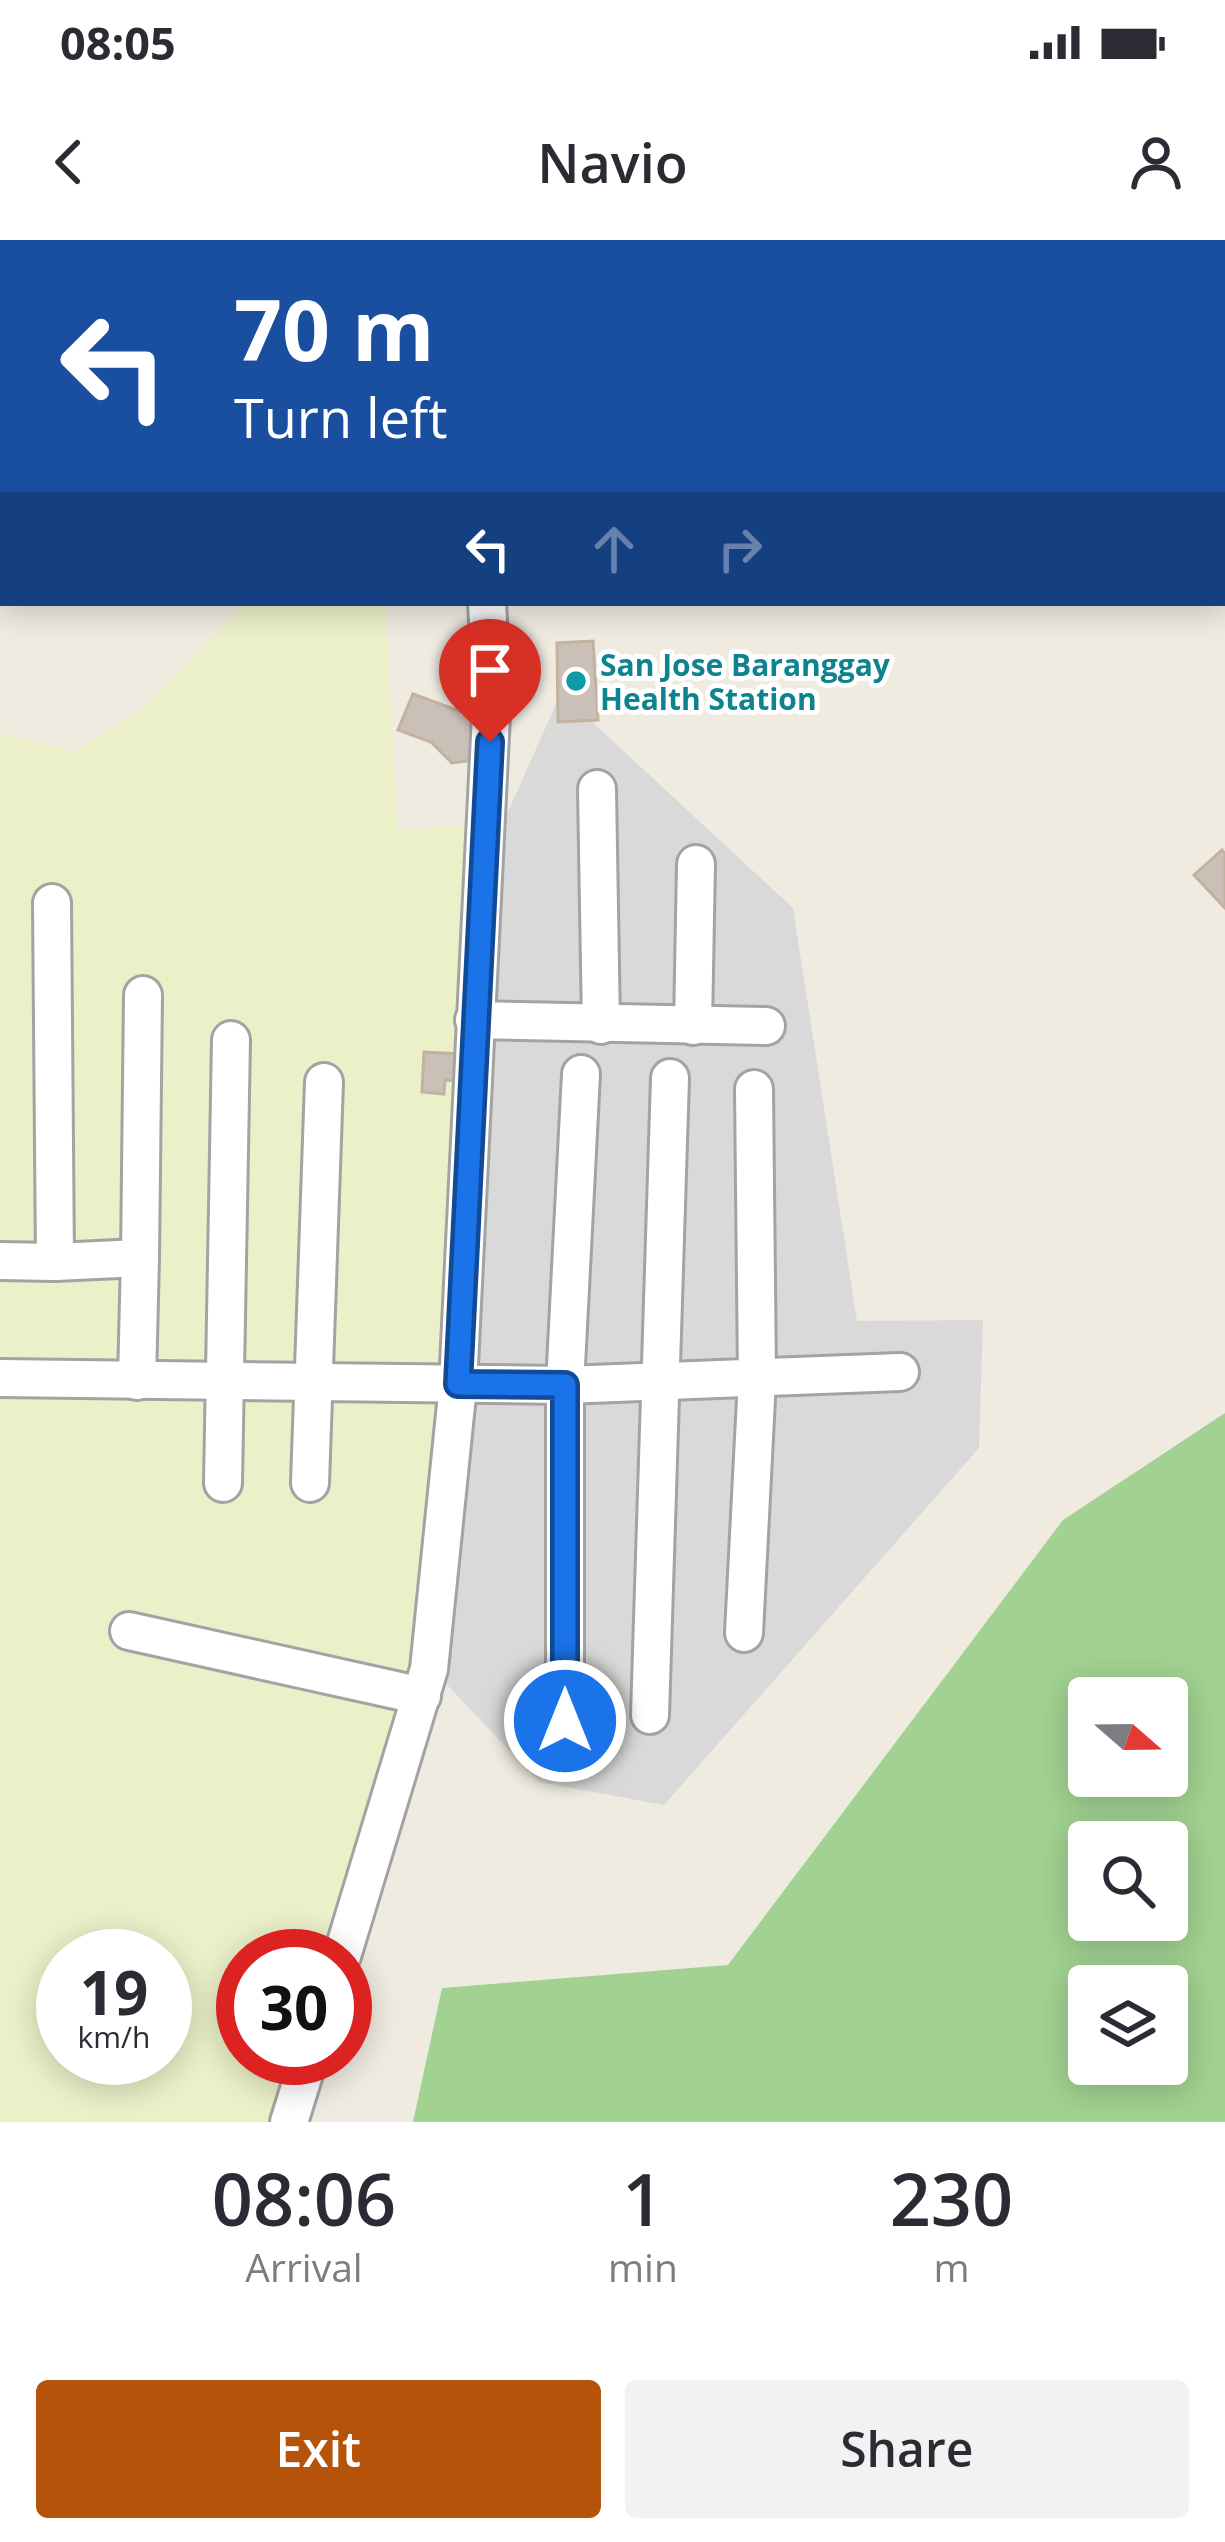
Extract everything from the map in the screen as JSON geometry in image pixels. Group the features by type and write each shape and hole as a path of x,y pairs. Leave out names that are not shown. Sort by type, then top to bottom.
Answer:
{"street":[{"path":"350,1929 422,1696 458,1384 493,695 487,606"},
{"path":"597,789 601,1025"},
{"path":"693,1026 696,864"},
{"path":"52,904 55,1262"},
{"path":"137,1381 143,994"},
{"path":"474,1020 766,1026"},
{"path":"223,1483 231,1040"},
{"path":"565,1721 565,1385 580,1074"},
{"path":"650,1715 670,1078"},
{"path":"310,1483 324,1082"},
{"path":"745,1633 757,1378 754,1089"},
{"path":"0,1261 140,1258"},
{"path":"0,1378 565,1385 901,1372"},
{"path":"129,1631 422,1696"},
{"path":"289,2122 301,2085"}],"shaded area":[{"path":"561,693 793,908 857,1321 983,1320 979,1448 664,1805 539,1782 294,1523 0,825 423,1002"}],"green space":[{"path":"241,606 385,606 398,830 464,825 461,1054 424,1052 422,1091 443,1093 445,1080 459,1081 447,1673 367,1929 216,1929 216,2085 318,2085 306,2122 0,2122 0,733 74,752 144,708"},
{"path":"1225,1413 1225,2122 413,2122 442,1988 728,1965 1063,1520"}],"building":[{"name":"San Jose Baranggay Health Station","path":"593,641 598,720 558,722 557,643"},
{"path":"413,694 473,716 473,760 452,763 431,742 398,730"},
{"path":"1222,850 1225,854 1225,908 1194,875"},
{"path":"424,1052 461,1054 459,1081 445,1080 444,1094 422,1092"}],"place":[{"name":"San Jose Baranggay Health Station","path":"576,681"}],"route":[{"path":"490,742 458,1384 565,1385 565,1721"}]}
